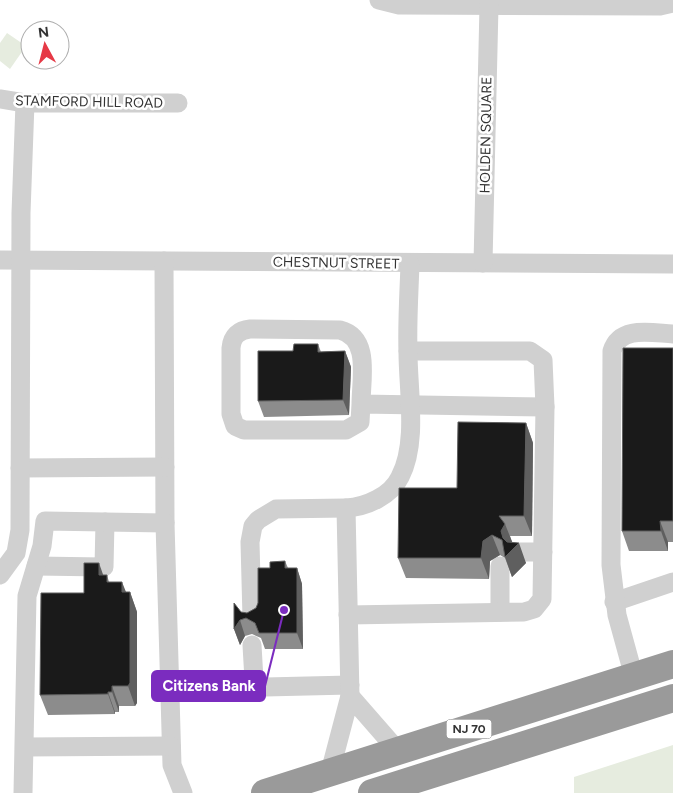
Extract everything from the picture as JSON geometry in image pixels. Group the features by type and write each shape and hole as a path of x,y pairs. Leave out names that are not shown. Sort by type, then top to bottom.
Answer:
{"highway":[{"name":"NJ 70","path":"265,793 673,664"},
{"name":"NJ 70","path":"372,793 673,698"}],"street":[{"path":"379,0 399,5 489,6 660,6 673,3"},
{"name":"HOLDEN SQUARE","path":"483,263 489,6"},
{"name":"STAMFORD HILL ROAD","path":"0,99 25,103 178,103"},
{"path":"0,575 9,549 20,530 20,260 25,103"},
{"name":"CHESTNUT STREET","path":"0,260 410,264 673,264"},
{"path":"164,261 165,523 171,746 172,764 183,793"},
{"path":"252,618 250,542 253,526 258,520 276,509 360,507 377,499 391,489 400,479 409,449 408,351 410,264"},
{"path":"250,329 340,330 349,333 358,341 361,351 362,404 360,422 346,430 240,429 233,423 231,414 231,348 233,339 240,331 250,329"},
{"path":"634,676 614,602 611,565 612,351 617,340 627,334 673,334"},
{"path":"348,614 530,611 541,603 545,366 540,356 534,352 408,351"},
{"path":"362,404 545,407"},
{"path":"20,468 165,467"},
{"path":"330,772 350,690 346,508"},
{"path":"23,793 28,596 42,546 45,521 165,523"},
{"path":"36,566 104,568 105,522"},
{"path":"520,552 542,552"},
{"path":"500,566 500,612"},
{"path":"614,602 673,582"},
{"path":"252,645 254,680 264,687 350,690 398,751"},
{"path":"25,748 171,746"}],"shaded area":[{"path":"7,33 20,42 20,55 10,69 0,61 0,43"},
{"path":"673,745 673,793 574,793 574,777"}],"building":[{"path":"294,344 318,344 318,352 345,351 343,400 258,401 258,351 293,351"},
{"path":"623,348 673,348 673,521 660,521 661,531 622,531"},
{"path":"458,422 526,423 524,516 499,516 505,524 501,531 503,538 507,542 519,543 505,557 502,540 492,535 483,541 481,558 398,558 399,488 457,488"},
{"path":"285,561 285,568 297,568 297,633 259,633 255,623 246,618 240,620 234,629 234,603 241,612 247,613 256,608 258,603 258,568 270,568 270,562"},
{"path":"84,563 99,563 99,575 107,575 107,582 122,582 122,592 130,592 130,683 128,686 112,686 112,692 108,692 108,694 40,695 41,593 84,593"}],"place":[{"name":"Citizens Bank","path":"284,610"}]}
